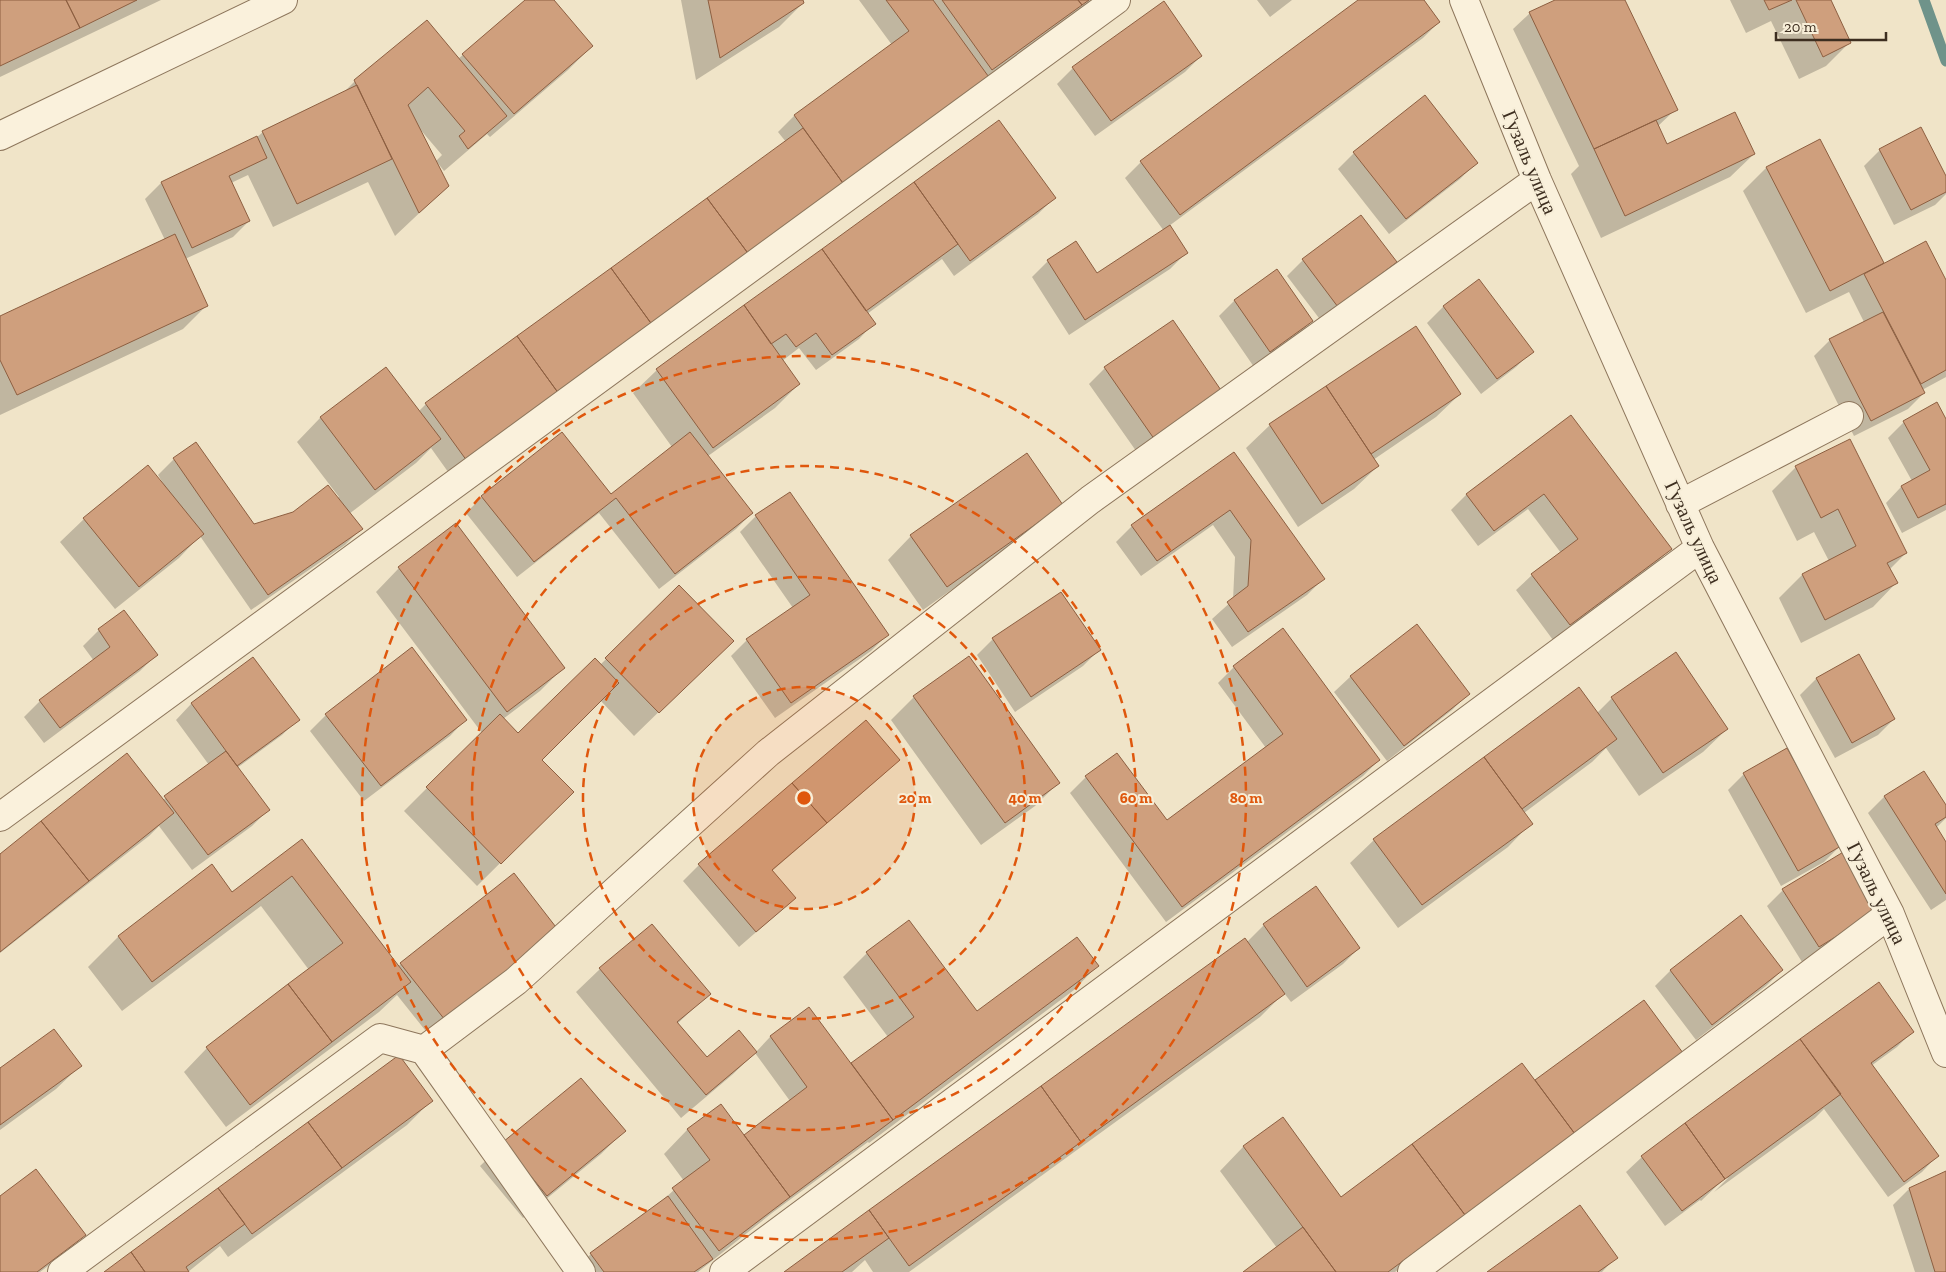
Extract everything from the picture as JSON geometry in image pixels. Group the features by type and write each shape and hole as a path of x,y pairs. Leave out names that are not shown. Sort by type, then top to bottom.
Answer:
{"street":[{"path":"0,136 283,0"},
{"path":"0,817 1116,0"},
{"name":"Гузаль улица","path":"1464,0 1537,180 1700,548 1890,914 1946,1053"},
{"path":"424,1050 516,981 768,753 1090,500 1537,180"},
{"path":"1680,504 1849,416"},
{"path":"724,1272 1700,548"},
{"path":"1412,1272 1890,914"},
{"path":"62,1272 380,1038 424,1050 581,1272"}],"building":[{"path":"0,0 66,0 80,28 0,66"},
{"path":"66,0 137,0 80,28"},
{"path":"525,0 554,0 593,46 514,114 462,54"},
{"path":"708,0 803,0 804,3 720,58"},
{"path":"886,0 933,0 991,80 845,186 794,115 909,31"},
{"path":"942,0 1078,0 1082,5 992,70"},
{"path":"1078,0 1089,0 1082,5"},
{"path":"1358,0 1424,0 1440,22 1180,215 1140,161"},
{"path":"1555,0 1625,0 1678,110 1594,149 1529,12"},
{"path":"1764,0 1792,0 1769,10"},
{"path":"1796,0 1831,0 1851,43 1823,57"},
{"path":"1164,1 1202,56 1111,121 1072,67"},
{"path":"427,20 507,116 468,149 459,136 465,131 428,87 408,105 449,186 419,213 354,80"},
{"path":"357,85 392,159 297,204 262,131"},
{"path":"1425,95 1478,163 1406,219 1353,152"},
{"path":"1735,112 1755,154 1625,216 1594,149 1656,120 1667,144"},
{"path":"999,120 1056,198 970,261 914,182"},
{"path":"1921,127 1946,176 1946,192 1911,210 1879,149"},
{"path":"803,128 845,186 750,256 707,198"},
{"path":"257,136 267,158 229,176 250,221 192,248 161,182"},
{"path":"1820,139 1884,263 1830,291 1766,167"},
{"path":"914,182 958,244 866,311 822,249"},
{"path":"707,198 750,256 653,326 611,268"},
{"path":"1361,215 1397,262 1338,307 1302,259"},
{"path":"1170,225 1188,253 1085,320 1047,260 1076,241 1097,273"},
{"path":"175,234 208,306 17,395 0,360 0,316"},
{"path":"1926,241 1946,280 1946,370 1921,384 1864,274"},
{"path":"822,249 876,324 832,355 816,333 796,347 786,334 771,344 744,305"},
{"path":"611,268 653,326 559,394 517,336"},
{"path":"1277,269 1313,321 1270,352 1234,300"},
{"path":"1479,279 1534,352 1497,379 1443,306"},
{"path":"744,305 800,384 713,448 656,369"},
{"path":"1883,312 1925,393 1871,421 1829,339"},
{"path":"1173,320 1225,396 1157,443 1104,367"},
{"path":"1416,326 1461,394 1371,454 1326,386"},
{"path":"517,336 559,394 467,461 425,403"},
{"path":"386,367 441,439 375,490 320,417"},
{"path":"1326,386 1379,466 1322,504 1269,424"},
{"path":"1937,402 1946,419 1946,504 1918,518 1901,486 1930,470 1903,421"},
{"path":"1571,415 1672,549 1570,625 1531,574 1578,539 1544,494 1494,531 1466,494"},
{"path":"562,432 611,494 690,432 753,513 675,574 616,498 534,562 481,496"},
{"path":"1850,439 1907,553 1887,563 1898,583 1825,620 1802,574 1856,546 1838,509 1821,518 1795,466"},
{"path":"196,442 254,524 293,512 328,485 363,529 268,595 173,458"},
{"path":"1234,452 1325,579 1248,632 1227,602 1248,586 1251,540 1230,510 1157,561 1131,525"},
{"path":"1027,453 1063,505 947,587 910,535"},
{"path":"148,465 204,534 139,587 83,518"},
{"path":"790,492 889,635 791,703 746,639 810,595 755,515"},
{"path":"456,523 565,668 507,712 398,567"},
{"path":"679,585 734,641 659,713 605,658"},
{"path":"1061,592 1101,650 1031,697 992,638"},
{"path":"124,610 158,655 60,728 39,700 110,647 98,629"},
{"path":"1417,624 1470,694 1404,746 1350,676"},
{"path":"1283,628 1380,760 1182,907 1085,776 1117,753 1167,820 1283,734 1233,666"},
{"path":"412,647 467,720 381,786 325,714"},
{"path":"1676,652 1728,729 1663,773 1611,697"},
{"path":"1859,654 1895,719 1852,743 1816,678"},
{"path":"969,656 1060,783 1005,823 913,696"},
{"path":"253,657 300,720 237,766 191,703"},
{"path":"595,658 619,683 542,760 574,792 501,864 426,787 500,714 518,733"},
{"path":"1579,687 1617,739 1522,809 1484,757"},
{"path":"866,720 900,760 827,823 792,783"},
{"path":"1787,748 1841,846 1798,871 1743,773"},
{"path":"226,751 270,810 208,855 164,796"},
{"path":"127,753 174,813 89,881 41,821"},
{"path":"1484,757 1533,824 1422,905 1373,839"},
{"path":"1924,771 1946,805 1946,817 1935,824 1946,842 1946,894 1884,796"},
{"path":"792,783 827,823 772,870 796,898 756,932 698,864"},
{"path":"41,821 89,881 0,952 0,854"},
{"path":"302,839 411,982 332,1042 288,984 343,943 292,876 152,982 118,936 212,864 232,892"},
{"path":"1845,851 1881,909 1819,947 1782,889"},
{"path":"514,873 559,931 445,1020 400,963"},
{"path":"1316,886 1360,948 1307,987 1263,924"},
{"path":"1741,915 1783,970 1712,1025 1670,970"},
{"path":"909,920 977,1011 1077,937 1099,966 893,1120 851,1063 914,1017 866,952"},
{"path":"652,924 711,994 677,1022 707,1057 739,1030 757,1052 706,1095 599,968"},
{"path":"1245,938 1285,994 1081,1142 1041,1086"},
{"path":"1879,982 1914,1032 1871,1063 1939,1156 1904,1182 1800,1039"},
{"path":"288,984 332,1042 250,1105 206,1047"},
{"path":"1644,1000 1683,1053 1575,1134 1535,1080"},
{"path":"809,1007 893,1120 790,1197 744,1135 807,1087 770,1036"},
{"path":"54,1029 82,1066 0,1125 0,1068"},
{"path":"1800,1039 1841,1094 1725,1179 1685,1123"},
{"path":"399,1055 433,1101 342,1168 308,1122"},
{"path":"1522,1063 1575,1134 1465,1215 1412,1144"},
{"path":"581,1078 626,1131 547,1196 503,1142"},
{"path":"1041,1086 1081,1142 909,1266 869,1210"},
{"path":"721,1104 790,1197 719,1251 672,1188 710,1160 687,1129"},
{"path":"1283,1117 1341,1197 1412,1144 1465,1215 1388,1272 1336,1272 1243,1146"},
{"path":"308,1122 342,1168 252,1234 218,1188"},
{"path":"1685,1123 1725,1179 1682,1211 1641,1156"},
{"path":"36,1169 86,1235 37,1272 0,1272 0,1196"},
{"path":"1946,1171 1946,1272 1935,1272 1909,1188"},
{"path":"218,1188 245,1224 186,1267 189,1272 145,1272 131,1252"},
{"path":"668,1196 713,1259 694,1272 604,1272 590,1253"},
{"path":"1580,1205 1618,1258 1598,1272 1487,1272"},
{"path":"869,1210 889,1238 842,1272 784,1272"},
{"path":"1303,1227 1336,1272 1243,1272"},
{"path":"131,1252 145,1272 104,1272"}],"waterway":[{"path":"1924,0 1946,61"}]}
